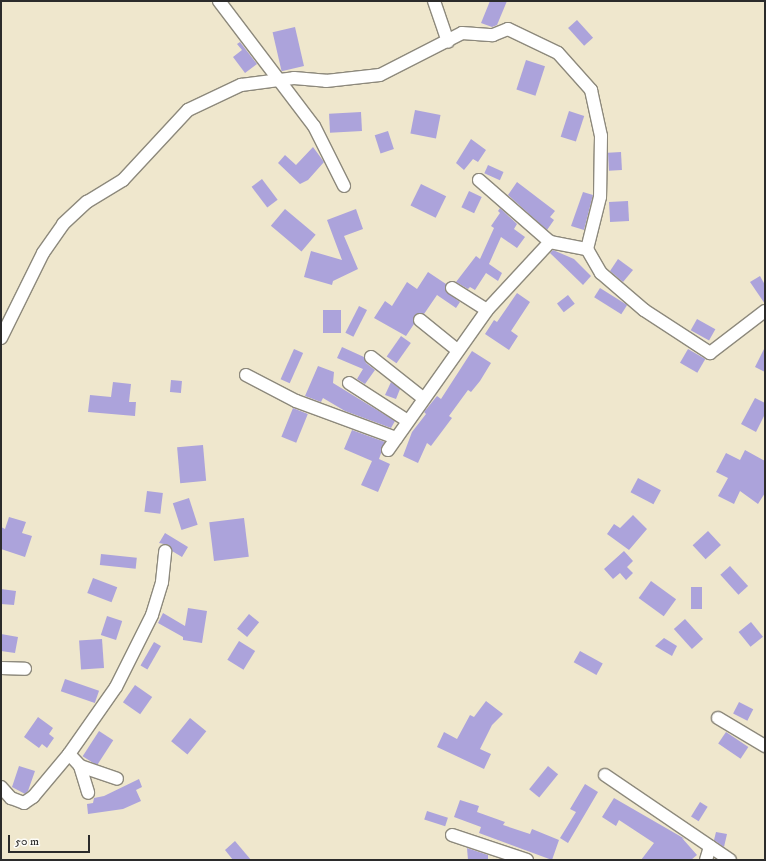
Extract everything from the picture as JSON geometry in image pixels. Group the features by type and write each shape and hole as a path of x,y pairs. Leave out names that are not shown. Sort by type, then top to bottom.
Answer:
{"street":[{"path":"219,1 281,80 314,126 344,186"},
{"path":"434,1 448,42"},
{"path":"1,338 44,253 63,224 87,202 123,180 188,110 241,85 294,78 326,81 380,75 448,42 462,33 493,35 508,29 558,53 591,90 601,136 600,197 587,249 601,273 644,310 710,353 765,311"},
{"path":"479,180 550,242 587,249"},
{"path":"388,450 457,350 487,310 550,242"},
{"path":"452,288 487,310"},
{"path":"420,320 457,350"},
{"path":"371,357 424,398"},
{"path":"246,375 296,401 396,438"},
{"path":"350,383 408,421"},
{"path":"1,787 11,798 24,803 33,797 69,754 116,687 152,615 162,582 165,551"},
{"path":"1,668 25,669"},
{"path":"718,718 765,746"},
{"path":"69,754 80,766 88,793"},
{"path":"80,766 117,779"},
{"path":"605,775 730,860"},
{"path":"452,835 527,860"},
{"path":"706,860 710,847"}],"building":[{"path":"490,1 507,1 497,25 492,27 481,23"},
{"path":"577,20 593,38 584,46 568,28"},
{"path":"295,27 304,66 282,71 273,32"},
{"path":"240,42 257,64 245,73 233,57 242,50 237,44"},
{"path":"526,60 545,66 535,96 516,89"},
{"path":"415,110 441,115 436,139 410,134"},
{"path":"569,111 584,116 576,142 561,137"},
{"path":"361,112 362,131 330,133 329,114"},
{"path":"388,131 394,149 381,153 375,135"},
{"path":"471,139 486,150 478,162 473,159 464,170 456,163"},
{"path":"313,147 324,162 308,180 300,184 278,163 285,155 296,165"},
{"path":"621,152 622,170 609,171 608,153"},
{"path":"488,165 504,172 500,180 484,173"},
{"path":"262,179 278,200 267,208 252,187"},
{"path":"517,182 555,211 550,217 554,220 547,230 508,195"},
{"path":"421,184 446,196 436,218 410,206"},
{"path":"469,191 482,197 474,213 461,207"},
{"path":"583,192 593,195 584,230 571,226"},
{"path":"628,201 629,221 610,222 609,202"},
{"path":"500,208 517,224 514,229 525,237 517,248 501,237 489,264 502,273 498,281 486,273 475,290 470,287 468,289 456,282 476,256 480,259 494,228 491,226 500,213 498,211"},
{"path":"285,209 316,235 302,252 271,226"},
{"path":"356,209 363,229 344,236 358,269 333,281 332,285 304,277 311,251 342,260 327,220"},
{"path":"553,250 574,259 591,276 583,285 550,253"},
{"path":"618,259 633,270 623,282 610,271"},
{"path":"428,272 446,284 446,292 460,302 456,308 437,295 424,314 418,313 414,316 414,324 406,336 374,318 385,301 392,306 407,282 417,289"},
{"path":"760,276 765,285 765,304 750,282"},
{"path":"600,288 627,305 621,314 594,297"},
{"path":"517,293 530,302 511,331 518,336 509,350 485,334 494,320 497,322"},
{"path":"568,295 575,304 564,312 557,304"},
{"path":"359,306 367,310 353,337 345,333"},
{"path":"323,310 341,310 341,333 323,333"},
{"path":"697,319 715,329 709,341 691,330"},
{"path":"401,336 411,343 396,363 387,356"},
{"path":"342,347 364,357 366,363 375,370 365,384 357,379 363,369 337,358"},
{"path":"765,347 765,372 755,367"},
{"path":"294,349 303,353 290,383 281,379"},
{"path":"688,349 705,359 697,373 680,363"},
{"path":"472,351 491,363 480,381 471,392 468,390 449,416 452,418 431,446 427,443 418,463 403,456 412,432 426,414 424,412 437,396 441,399"},
{"path":"318,366 334,372 333,383 395,421 391,428 345,411 323,398 321,402 305,396"},
{"path":"171,380 182,381 181,393 170,392"},
{"path":"113,382 131,384 129,402 136,402 135,416 88,412 90,395 111,397"},
{"path":"391,382 400,389 396,399 385,395"},
{"path":"755,398 765,403 765,414 756,432 741,424"},
{"path":"293,408 308,414 296,443 281,437"},
{"path":"352,430 385,442 379,459 390,464 378,492 361,485 372,461 344,449"},
{"path":"203,445 206,481 180,483 177,447"},
{"path":"745,450 765,461 765,493 758,504 740,491 734,504 718,496 728,478 716,472 726,453 740,460"},
{"path":"638,478 661,490 653,504 630,492"},
{"path":"147,491 163,493 160,514 144,512"},
{"path":"189,498 198,525 181,530 173,503"},
{"path":"633,515 647,529 629,550 607,534 614,524 620,528"},
{"path":"9,517 26,522 22,533 32,536 25,557 1,549 1,527 5,529"},
{"path":"244,518 249,557 214,561 209,522"},
{"path":"708,531 721,545 706,559 693,545"},
{"path":"165,533 188,547 182,557 172,551 169,545 159,543"},
{"path":"624,551 633,561 627,567 633,573 626,580 620,573 613,579 604,569"},
{"path":"101,554 137,558 136,569 100,565"},
{"path":"730,566 748,586 738,595 720,575"},
{"path":"93,578 117,587 112,602 87,593"},
{"path":"651,581 676,599 664,616 639,598"},
{"path":"691,587 702,587 702,609 691,609"},
{"path":"1,589 16,591 14,605 1,604"},
{"path":"188,608 207,611 202,643 183,640 183,637 158,623 163,613 185,626"},
{"path":"249,614 259,622 247,637 237,629"},
{"path":"107,616 122,621 116,640 101,635"},
{"path":"685,619 703,639 692,649 674,629"},
{"path":"751,622 763,637 751,647 739,632"},
{"path":"1,634 18,637 15,653 1,651"},
{"path":"664,638 677,646 672,656 655,646"},
{"path":"102,639 104,668 81,670 79,641"},
{"path":"239,641 255,651 243,670 227,660"},
{"path":"154,642 161,646 147,669 141,665"},
{"path":"580,651 603,664 596,675 574,662"},
{"path":"65,679 99,691 95,703 61,691"},
{"path":"135,685 152,697 140,714 123,702"},
{"path":"486,701 503,714 492,725 480,749 491,754 484,769 437,747 444,732 457,739 470,715 474,717"},
{"path":"739,702 753,709 747,721 733,714"},
{"path":"38,717 53,728 49,734 54,738 47,748 42,744 39,748 24,737"},
{"path":"190,718 206,731 187,755 171,741"},
{"path":"99,731 113,740 97,765 83,756"},
{"path":"726,732 748,747 741,759 718,744"},
{"path":"19,766 35,771 28,791 25,794 12,787"},
{"path":"548,766 558,774 539,797 529,789"},
{"path":"139,779 142,787 136,790 141,801 123,809 88,814 87,804 93,803 94,798 104,796"},
{"path":"585,784 598,792 568,843 560,838 576,812 570,809"},
{"path":"614,798 685,839 682,838 697,855 691,860 641,860 654,843 619,820 616,826 602,817"},
{"path":"460,800 479,806 477,812 505,822 503,825 530,834 532,829 559,840 552,860 479,833 481,827 454,817"},
{"path":"700,802 708,807 699,821 691,816"},
{"path":"427,811 448,818 445,826 424,820"},
{"path":"716,832 727,834 724,847 714,840"},
{"path":"235,841 251,860 233,860 225,850"},
{"path":"467,848 488,855 488,860 468,860"}]}
